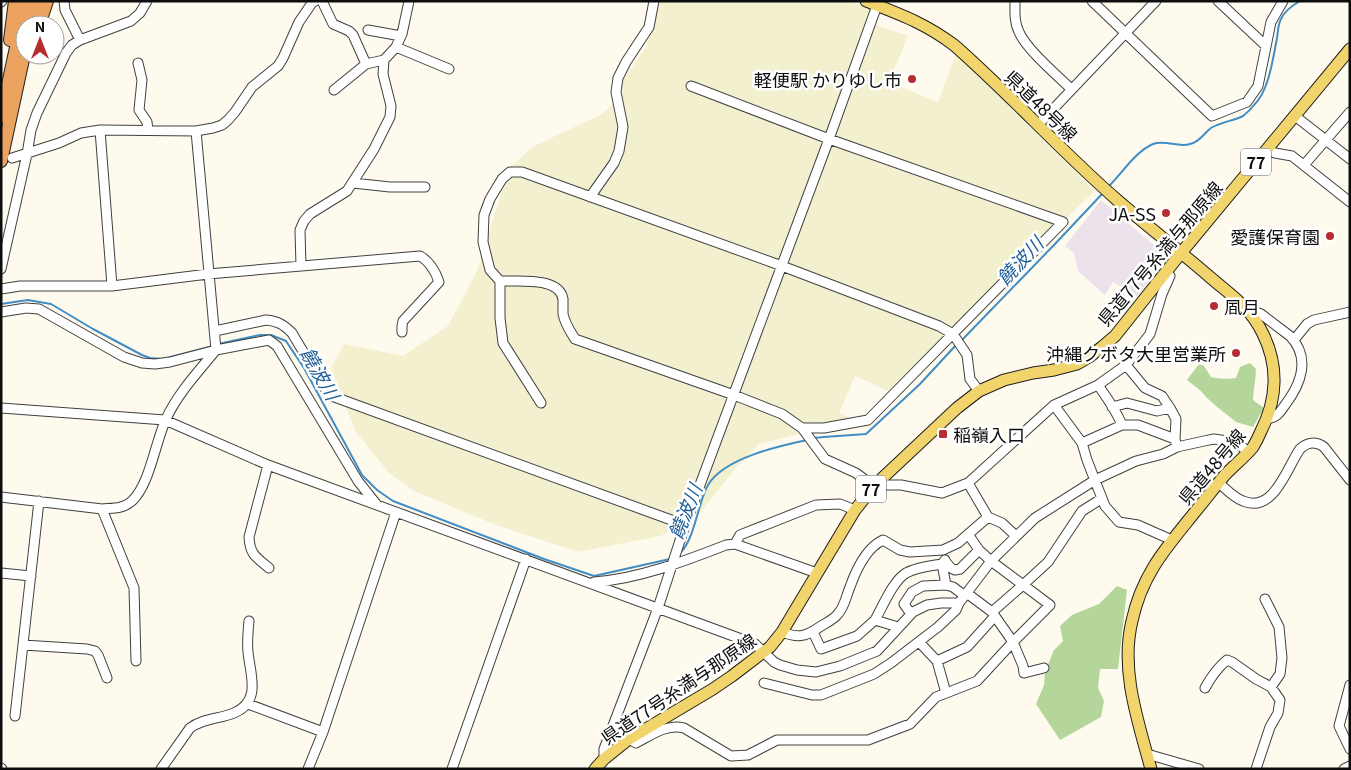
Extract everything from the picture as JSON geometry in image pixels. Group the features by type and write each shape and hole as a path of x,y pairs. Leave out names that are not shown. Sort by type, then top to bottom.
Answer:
{"highway":[{"path":"1,102 15,1"},
{"path":"1,117 26,1"},
{"path":"32,15 36,1"},
{"path":"42,15 47,1"},
{"path":"6,156 22,65"},
{"path":"6,156 29,65"}],"main road":[{"name":"県道48号線","path":"866,1 879,3 914,20 941,36 966,56 1116,199 1247,309 1263,333 1272,359 1274,383 1271,407 1267,419 1249,452 1227,472 1156,561 1136,606 1129,634 1128,664 1131,687 1151,769"},
{"name":"県道77号糸満与那原線","path":"595,769 604,759 629,739 713,689 770,647 782,632 855,510 875,485 957,408 979,392 1004,380 1033,372 1064,368 1077,364 1088,358 1115,336 1166,271 1350,49"}],"street":[{"path":"64,1 65,10 80,40"},
{"path":"1,269 31,130 37,113 66,53 72,45 80,40 131,21 140,13 147,1"},
{"path":"6,156 27,154 81,133 100,130 196,131 222,125 228,120 252,87 278,66 299,22 315,1"},
{"path":"322,1 333,24 349,31 353,35 366,64"},
{"path":"334,90 366,64 384,60 396,47 401,36 409,1"},
{"path":"590,197 614,163 619,151 623,127 616,92 618,78 649,27 654,1"},
{"path":"1015,1 1015,19 1018,31 1025,43 1071,89"},
{"path":"1092,1 1212,116 1247,102 1258,86 1271,22 1284,1"},
{"path":"1038,125 1156,1"},
{"path":"1218,1 1266,46"},
{"path":"604,759 604,748 658,608 685,525 879,3"},
{"path":"368,30 401,36"},
{"path":"396,47 449,69"},
{"path":"300,266 300,230 304,220 310,214 347,191 374,149 390,117 392,106 383,74 384,60"},
{"path":"138,63 142,80 139,110 148,122 148,130"},
{"path":"691,86 829,139 1062,222 868,420 824,428 802,428"},
{"path":"1304,165 1350,112"},
{"path":"1295,116 1350,159"},
{"path":"100,130 112,286"},
{"path":"1,497 102,509 126,506 133,500 144,482 165,420 177,399 216,350 196,131"},
{"path":"1266,150 1292,156 1350,202"},
{"path":"541,403 503,343 500,318 500,281 490,270 483,242 484,215 490,199 502,179 510,172 522,172 782,266 939,326 953,334 967,355 970,379 979,392"},
{"path":"353,183 425,188"},
{"path":"1,289 20,286 112,286 208,274 420,256 424,258 437,274 439,282 404,321 402,332"},
{"path":"500,281 542,282 555,287 562,297 567,327 575,339 734,395 782,414 802,428 825,459 856,473 872,485 901,485 942,493 968,484 1054,405 1098,385 1126,365 1150,334 1162,294 1170,276 1166,271"},
{"path":"1,312 26,308 39,309 124,357 142,363 170,362 216,350 269,340 276,346 358,481 378,506"},
{"path":"1247,309 1261,314 1294,340 1302,360 1302,374 1292,395 1277,416 1267,419"},
{"path":"1294,340 1307,324 1314,320 1350,312"},
{"path":"215,331 266,320 285,325 292,333 329,395 685,525"},
{"path":"764,683 812,695 821,695 874,674 919,642 956,610 991,561 1035,518 1094,480 1136,461 1163,454 1176,443 1176,419 1170,408 1162,396 1145,388 1126,365"},
{"path":"1098,385 1116,410 1122,425"},
{"path":"1112,407 1127,403 1157,411 1170,408"},
{"path":"1054,405 1082,442 1086,460 1104,506 1119,522 1138,525 1172,540"},
{"path":"1,408 165,420 268,465 755,644 774,662 797,670 816,672 840,666 877,651 911,614 926,605 964,598"},
{"path":"1082,442 1122,425 1138,424 1176,443 1214,439 1239,445 1249,452"},
{"path":"1219,483 1243,502 1254,504 1263,501 1275,492 1300,449 1306,444 1312,443 1324,447 1350,480"},
{"path":"268,465 249,538 249,549 269,568"},
{"path":"968,484 988,517 1002,523 1016,536"},
{"path":"937,661 967,647 993,614 1048,562 1082,511 1101,499"},
{"path":"15,716 38,501"},
{"path":"735,544 740,535 816,505 840,504 855,510"},
{"path":"102,509 134,588 136,661"},
{"path":"308,769 323,732 396,512"},
{"path":"782,632 790,635 808,635 837,616 844,606 849,587 859,567 870,550 879,541 883,540 900,550 910,552 943,550 958,543 988,517"},
{"path":"629,739 636,743 665,728 679,726 731,756 748,755 777,740 868,740 910,724 936,697 977,681 1050,605 991,561 979,550 968,534"},
{"path":"589,582 609,581 672,566 726,545 735,544 817,574"},
{"path":"943,550 946,584"},
{"path":"813,632 821,649 857,636 875,620 897,581 906,573 943,562 955,570 960,569 979,550"},
{"path":"452,769 526,559"},
{"path":"1,573 31,576"},
{"path":"911,614 904,604 912,592 922,586 946,584 954,587 964,598 993,614 1013,642 1024,673 1044,668"},
{"path":"1265,599 1279,627 1282,658 1280,674 1271,687"},
{"path":"875,620 898,627"},
{"path":"161,769 190,728 196,723 235,713 248,704 253,681 248,652 249,621"},
{"path":"919,642 937,661 946,693"},
{"path":"23,644 80,648 95,651 103,665 107,678"},
{"path":"1205,688 1219,667 1227,660 1271,687 1280,700 1278,713 1270,727 1256,769"},
{"path":"1350,685 1339,722 1340,730 1346,735 1350,749"},
{"path":"248,704 323,732"},
{"path":"1147,754 1199,769"},
{"path":"1344,769 1350,766"}],"shaded area":[{"path":"661,1 848,1 873,9 868,22 908,36 889,82 938,102 956,54 1095,191 965,314 888,391 855,376 839,413 854,419 759,444 735,469 701,512 661,536 578,552 496,525 416,492 389,473 355,431 331,368 344,344 403,356 448,326 477,271 509,169 532,147 602,114 622,95 623,80 646,47"},
{"path":"1101,200 1161,251 1162,261 1137,297 1113,282 1105,295 1078,271 1074,253 1065,246"}],"green space":[{"path":"1250,363 1256,369 1253,400 1264,408 1253,427 1236,422 1187,380 1199,364 1204,366 1211,377 1227,379 1236,378 1240,367"},
{"path":"1117,586 1127,590 1118,669 1100,669 1098,688 1104,701 1101,717 1060,740 1036,704 1044,685 1045,672 1054,650 1063,641 1060,626 1072,615 1099,604"}],"waterway":[{"name":"饒波川","path":"1109,186 1140,152 1153,144 1162,142 1185,145 1193,143 1211,128 1243,116 1249,111 1259,99 1267,83 1282,16 1300,1"},
{"name":"饒波川","path":"961,341 1103,193"},
{"name":"饒波川","path":"1,304 28,300 51,304 93,329 150,358 163,359 213,346"},
{"name":"饒波川","path":"218,344 260,335 271,335 286,341 304,368 362,475 377,490 393,501 544,559 594,576 670,559"},
{"name":"饒波川","path":"814,438 866,434 920,384 957,344"},
{"name":"饒波川","path":"678,554 688,542 704,492 708,485 726,467 753,455 807,440"}],"place":[{"name":"軽便駅 かりゆし市","path":"912,79"},
{"name":"JA-SS","path":"1166,213"},
{"name":"愛護保育園","path":"1330,236"},
{"name":"凮月","path":"1214,306"},
{"name":"沖縄クボタ大里営業所","path":"1236,353"},
{"name":"稲嶺入口","path":"943,434"}]}
